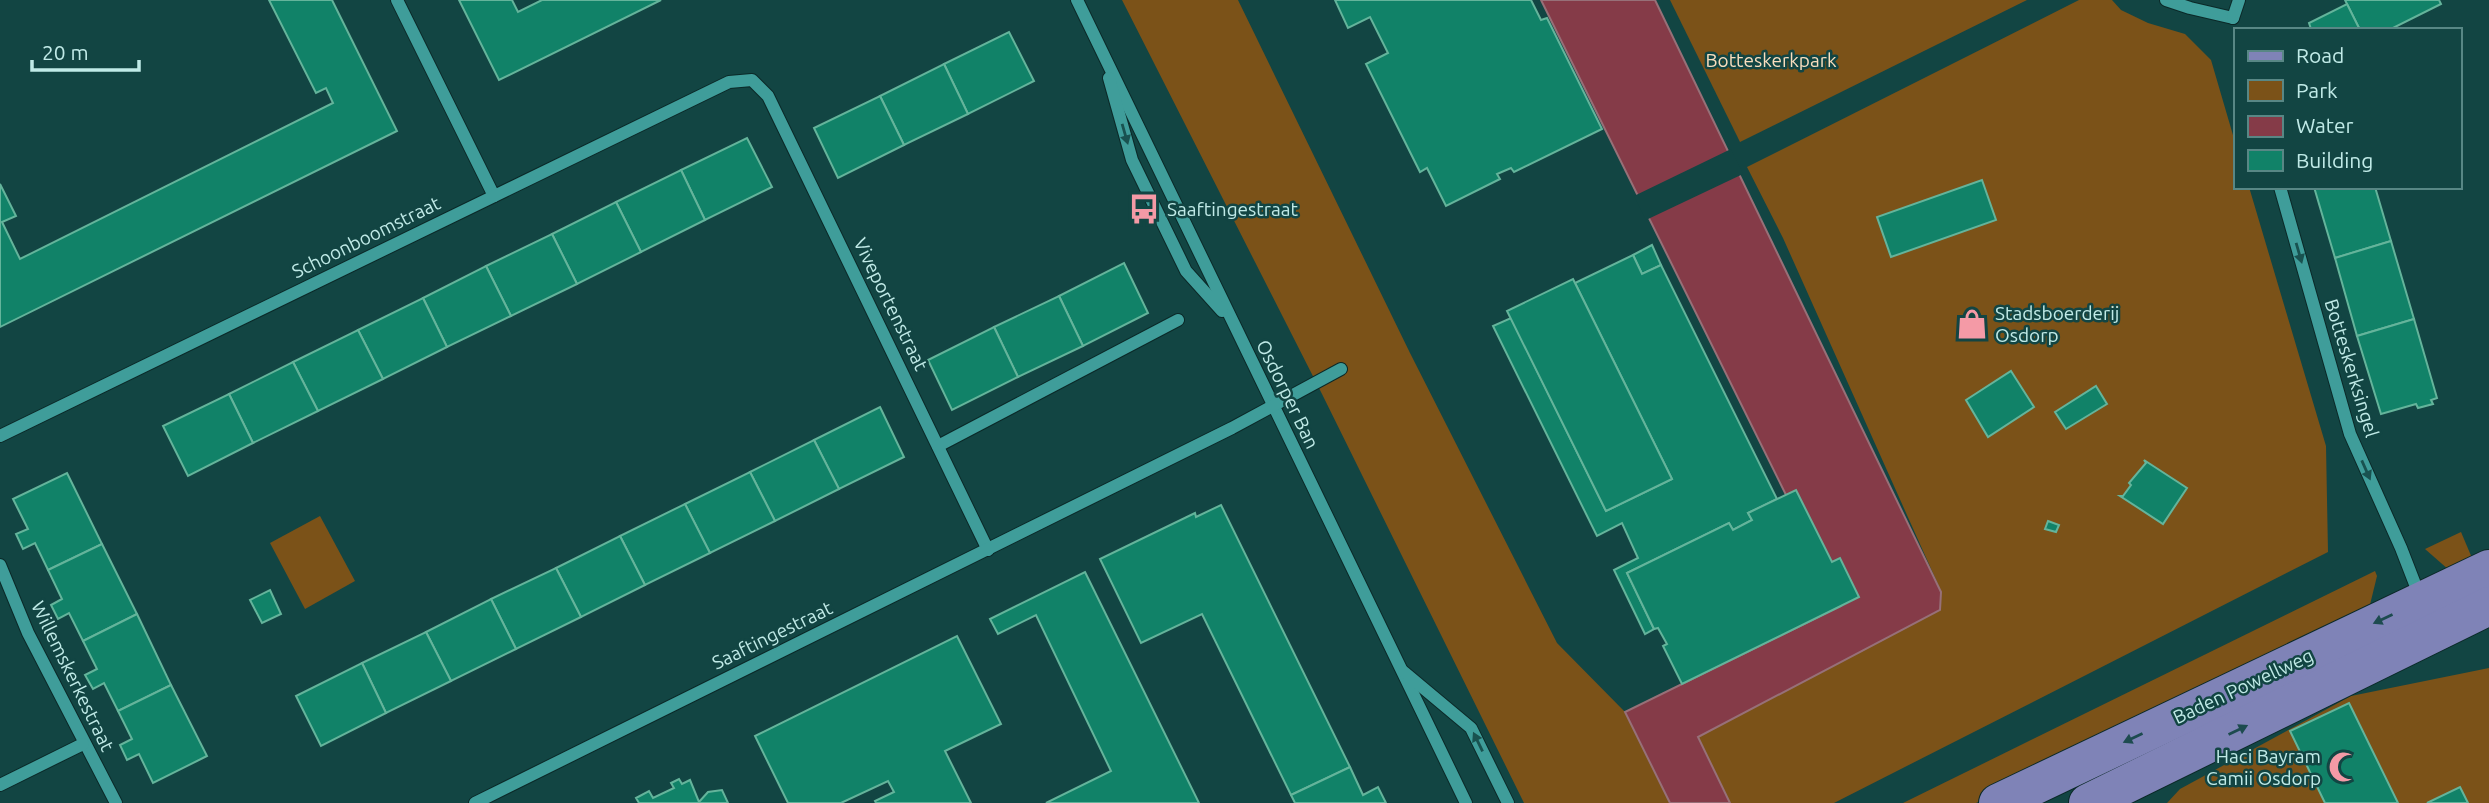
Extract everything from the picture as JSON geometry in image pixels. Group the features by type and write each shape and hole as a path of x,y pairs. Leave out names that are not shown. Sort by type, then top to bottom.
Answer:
{"main road":[{"name":"Baden Powellweg","path":"2088,803 2362,670 2489,569"},
{"name":"Baden Powellweg","path":"1998,803 2428,616 2489,606"}],"street":[{"path":"397,0 494,196"},
{"name":"Osdorper Ban","path":"1077,0 1466,803"},
{"path":"2166,0 2234,24 2239,0"},
{"path":"1099,44 1132,160 1186,271 1232,323"},
{"name":"Schoonboomstraat","path":"0,436 729,82 752,80"},
{"name":"Viveportenstraat","path":"752,80 768,96 988,550"},
{"name":"Botteskerksingel","path":"2281,189 2350,434 2428,616"},
{"path":"938,446 1178,320"},
{"name":"Saaftingestraat","path":"475,803 988,550 1273,407 1341,369"},
{"name":"Willemskerkestraat","path":"0,565 28,633 83,744 116,803"},
{"path":"1400,670 1471,727 1508,803"},
{"path":"0,785 83,744"}],"green space":[{"path":"1122,0 1238,0 1410,353 1557,643 1625,712 1670,803 1524,803 1322,394"},
{"name":"Botteskerkpark","path":"1670,0 2027,0 1740,142"},
{"path":"2079,0 2112,0 2121,10 2148,23 2185,34 2211,60 2234,139 2234,189 2250,189 2326,446 2328,552 1834,803 1730,803 1698,737 1940,610 1941,591 1783,238 1747,167"},
{"path":"320,516 355,581 305,609 270,543"},
{"path":"2461,532 2472,558 2449,570 2425,549"},
{"path":"2375,571 2377,576 2367,617 1976,803 1903,803"},
{"path":"2489,668 2489,803 2167,803 2180,789 2351,696"}],"water":[{"path":"1541,0 1655,0 1941,592 1940,610 1698,737 1730,803 1670,803 1625,712 1841,606"}],"pier":[{"path":"1731,149 1743,174 1646,220 1634,196"}],"building":[{"path":"269,0 332,0 397,131 0,327 0,184 16,216 2,222 20,259 333,103 326,88 316,93"},
{"path":"459,0 512,0 518,12 542,0 661,0 499,80"},
{"path":"1335,0 1531,0 1541,20 1547,18 1602,129 1514,172 1511,168 1497,174 1500,179 1446,206 1427,168 1420,172 1366,64 1388,53 1370,17 1348,28"},
{"path":"2345,0 2439,0 2441,4 2393,28 2359,28"},
{"path":"2347,4 2359,28 2311,28 2309,23"},
{"path":"1009,32 1034,81 968,114 944,64"},
{"path":"944,64 968,114 904,145 880,96"},
{"path":"880,96 904,145 838,178 814,128"},
{"path":"747,138 772,187 705,220 681,170"},
{"path":"681,170 705,220 641,252 616,202"},
{"path":"1982,180 1996,220 1891,257 1877,217"},
{"path":"2315,189 2376,189 2391,241 2335,258"},
{"path":"616,202 641,252 577,284 552,234"},
{"path":"552,234 577,284 511,316 486,266"},
{"path":"2391,241 2414,319 2357,336 2335,258"},
{"path":"1652,245 1661,265 1642,274 1633,255"},
{"path":"1633,255 1642,274 1661,265 1777,499 1748,513 1752,520 1733,530 1729,523 1627,573 1654,629 1645,634 1614,570 1638,558 1622,523 1597,536 1493,326 1511,318 1606,511 1672,479 1575,283"},
{"path":"1124,263 1148,313 1083,346 1059,296"},
{"path":"486,266 511,316 447,347 423,298"},
{"path":"1573,279 1672,479 1606,511 1507,311"},
{"path":"1059,296 1083,346 1018,377 994,327"},
{"path":"423,298 447,347 383,379 358,330"},
{"path":"2414,319 2437,398 2431,400 2433,404 2418,408 2416,404 2381,414 2357,336"},
{"path":"994,327 1018,377 952,410 928,360"},
{"path":"358,330 383,379 318,411 293,362"},
{"path":"293,362 318,411 253,443 229,394"},
{"path":"2011,371 2034,407 1988,437 1966,400"},
{"path":"2096,386 2107,404 2066,429 2055,412"},
{"path":"229,394 253,443 188,476 163,426"},
{"path":"880,407 904,457 839,489 814,440"},
{"path":"814,440 839,489 775,521 750,472"},
{"path":"2144,460 2187,488 2163,524 2120,496 2123,496 2131,485 2129,483 2146,463"},
{"path":"750,472 775,521 710,553 685,504"},
{"path":"67,473 102,544 48,570 35,543 23,549 16,534 28,529 13,499"},
{"path":"1796,490 1832,562 1840,558 1859,597 1682,684 1663,646 1667,644 1658,628 1654,629 1627,573 1729,523 1733,530 1752,520 1748,513"},
{"path":"685,504 710,553 645,585 620,536"},
{"path":"1221,505 1350,767 1291,795 1202,614 1141,643 1100,559 1195,513 1196,517"},
{"path":"2048,521 2059,525 2056,532 2045,529"},
{"path":"620,536 645,585 581,617 556,568"},
{"path":"102,544 137,614 83,641 69,613 58,619 51,605 62,599 48,570"},
{"path":"556,568 581,617 516,649 491,599"},
{"path":"1085,572 1199,803 1046,803 1111,771 1036,615 998,634 990,619"},
{"path":"270,590 281,614 262,623 250,600"},
{"path":"491,599 516,649 451,681 426,632"},
{"path":"137,614 171,685 118,711 104,683 93,689 85,675 97,669 83,641"},
{"path":"426,632 451,681 386,713 362,663"},
{"path":"957,636 1001,724 945,751 971,803 876,803 875,801 894,792 888,781 841,803 788,803 755,736"},
{"path":"362,663 386,713 321,746 296,696"},
{"path":"171,685 207,756 153,783 139,754 127,760 120,745 132,739 118,711"},
{"name":"Haci Bayram Camii Osdorp","path":"2349,703 2398,803 2325,803 2290,731"},
{"path":"1350,767 1363,795 1378,787 1386,803 1295,803 1291,795"},
{"path":"679,779 682,784 690,780 699,802 708,792 722,790 728,803 639,803 636,798 649,791 653,798 674,788 671,783"},
{"path":"2460,787 2468,803 2427,803"}],"place":[{"name":"Saaftingestraat","path":"1144,209"},
{"name":"Stadsboerderij Osdorp","path":"1972,324"},
{"name":"Haci Bayram Camii Osdorp","path":"2344,767"}]}
